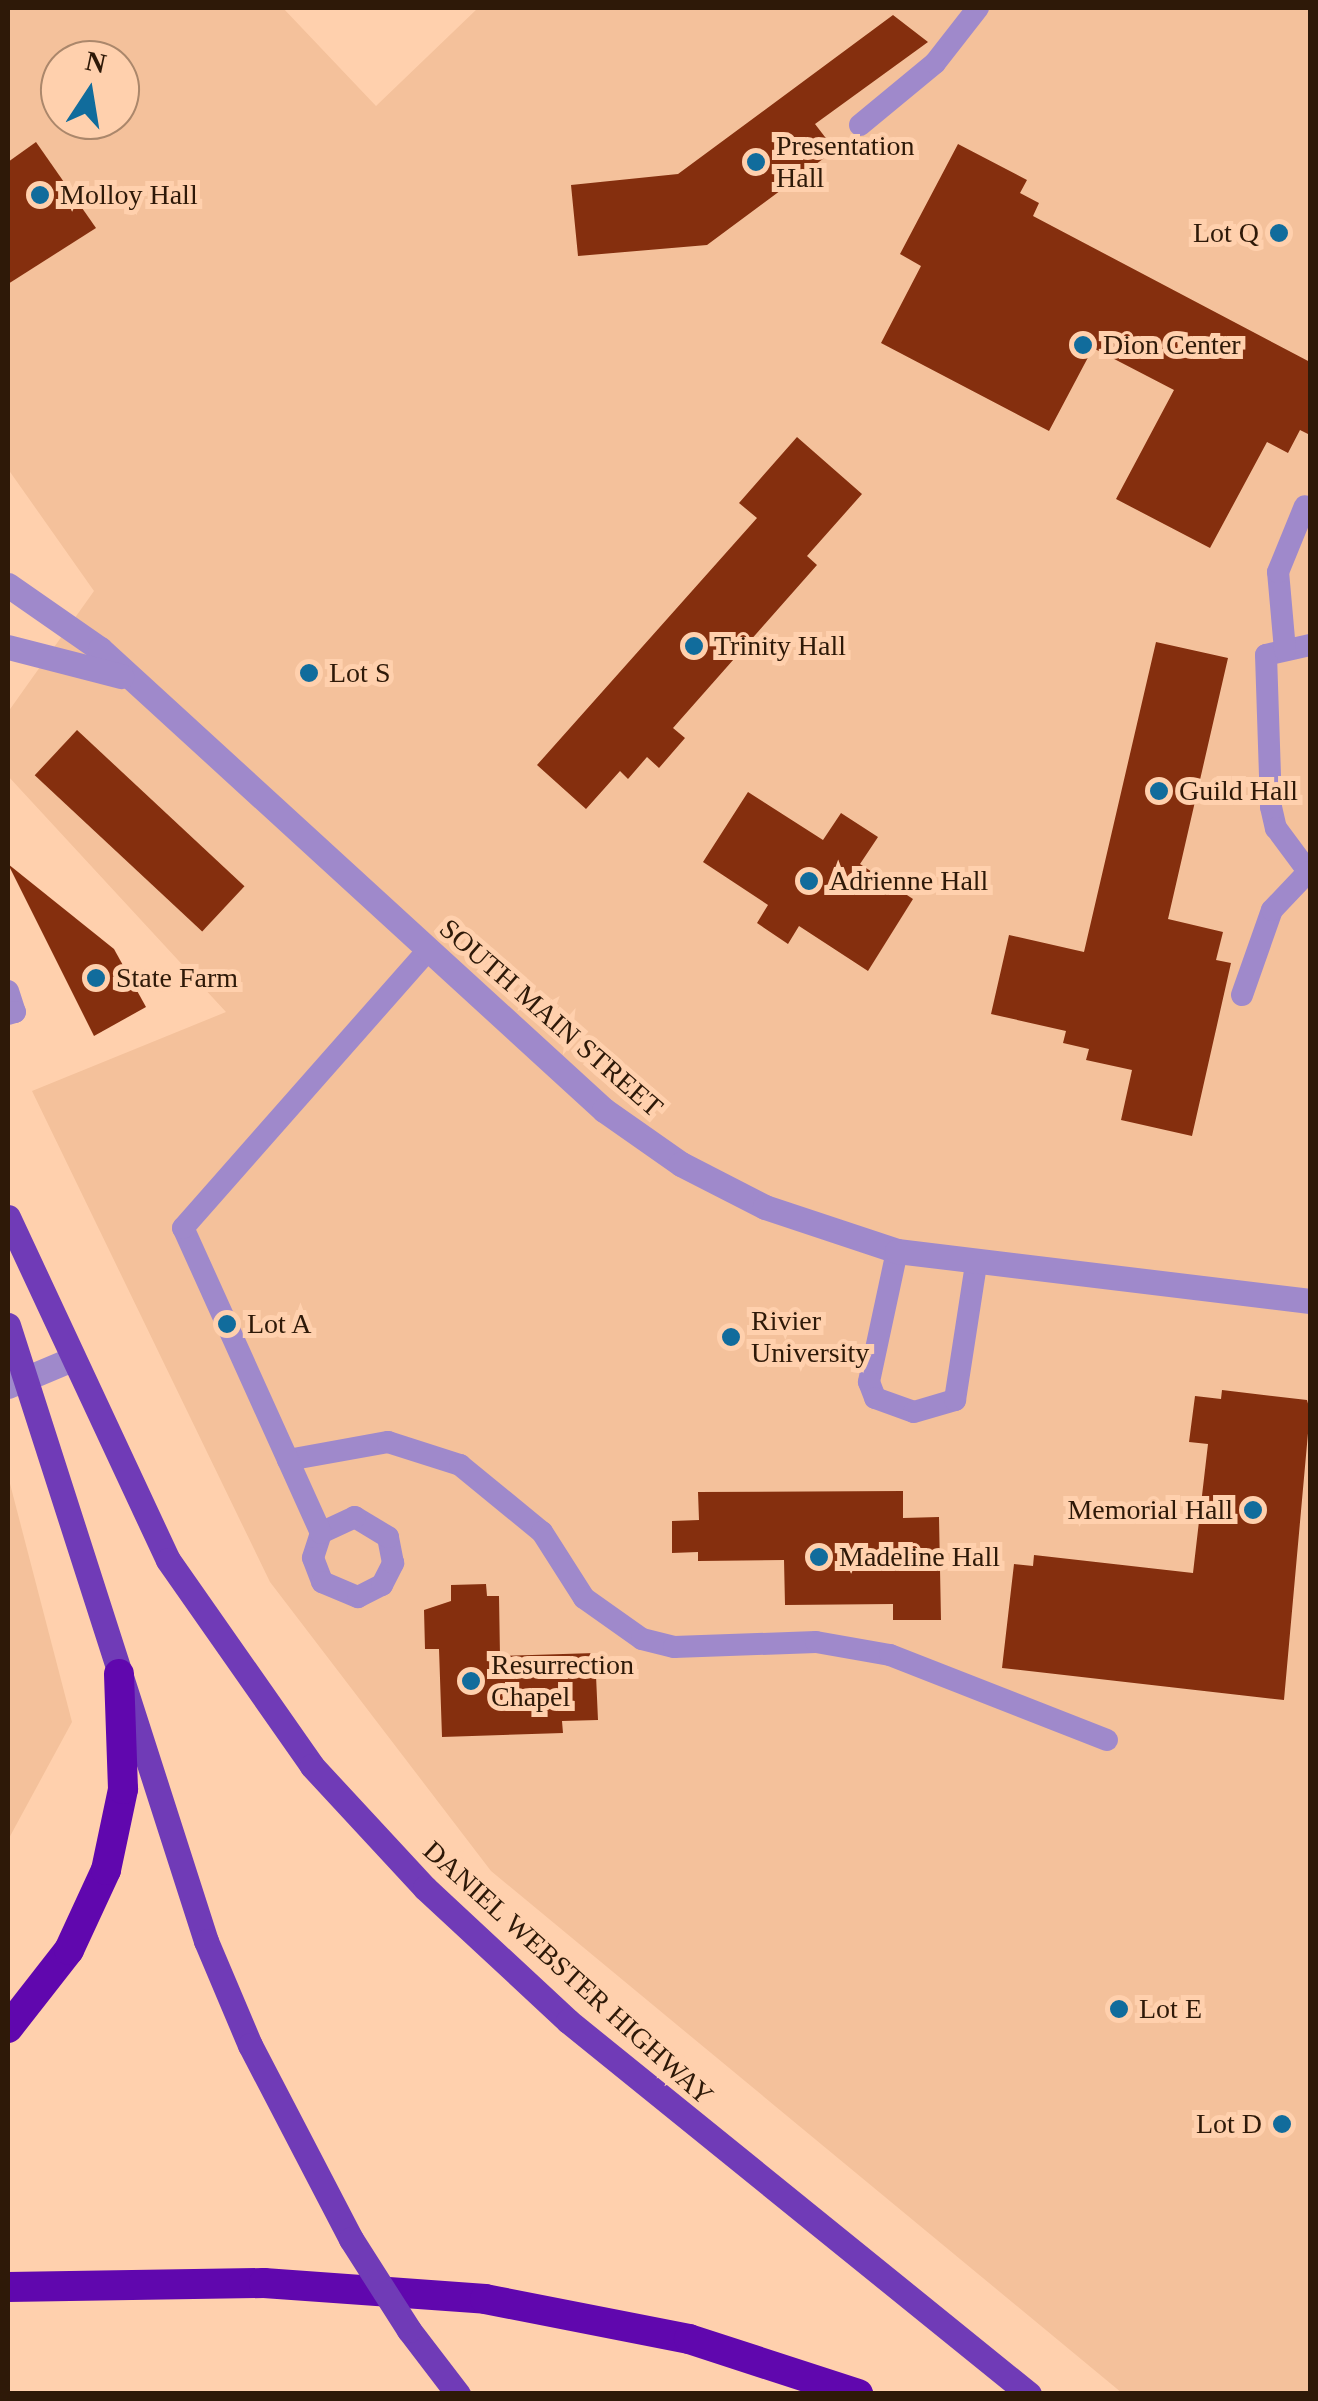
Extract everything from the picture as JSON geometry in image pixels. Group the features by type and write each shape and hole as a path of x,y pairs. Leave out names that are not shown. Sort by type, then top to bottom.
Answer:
{"highway":[{"path":"8,2028 69,1950 106,1870 124,1778 120,1674"},
{"path":"8,2288 248,2282 485,2298 688,2339 858,2394"}],"main road":[{"name":"DANIEL WEBSTER HIGHWAY","path":"8,1217 72,1359 190,1597 279,1726 342,1800 568,2021 1029,2394"},
{"path":"8,1325 16,1383 120,1674 220,1977 351,2239 409,2330 458,2394"}],"street":[{"name":"SOUTH MAIN STREET","path":"8,586 86,638 604,1110 681,1164 765,1207 897,1251 976,1264 1310,1301"},
{"name":"SOUTH MAIN STREET","path":"8,647 126,678"},
{"path":"16,1383 72,1359"}],"lane":[{"path":"860,125 935,63 978,8"},
{"path":"1285,650 1278,572 1305,506"},
{"path":"1242,995 1272,910 1309,873 1276,828 1271,807 1266,655 1310,645"},
{"path":"321,1533 183,1228 428,950"},
{"path":"8,991 14,1012 8,1014"},
{"path":"897,1251 869,1382 874,1398 914,1412 955,1400 976,1264"},
{"path":"288,1460 388,1442 460,1465 542,1532 584,1598 642,1639 674,1647 816,1642 890,1655 1107,1740"}],"shaded area":[{"name":"Rivier University","path":"8,8 283,8 376,106 478,8 1310,8 1310,2393 1122,2393 491,1871 270,1582 32,1091 226,1012 8,776 8,712 94,591 8,469"},
{"path":"8,1476 72,1722 8,1840"}],"building":[{"name":"Presentation Hall","path":"893,15 928,42 815,124 835,150 707,245 578,256 571,185 678,174"},
{"name":"Molloy Hall","path":"36,142 96,228 8,284 8,162"},
{"name":"Dion Center","path":"958,144 1027,180 1020,193 1039,203 1033,216 1310,362 1310,435 1300,430 1288,453 1267,442 1210,548 1116,499 1174,390 1093,348 1049,431 881,343 921,266 900,254"},
{"name":"Trinity Hall","path":"797,437 862,494 807,556 817,565 673,728 685,738 659,768 647,757 628,779 620,771 586,809 537,765 757,518 739,503"},
{"name":"Guild Hall","path":"1156,642 1228,658 1168,919 1223,932 1216,960 1231,963 1192,1136 1121,1120 1132,1070 1086,1060 1089,1049 1063,1043 1066,1031 991,1014 1009,935 1084,952"},
{"path":"77,730 244,886 202,932 35,775"},
{"name":"Adrienne Hall","path":"748,792 823,840 841,813 878,837 860,864 913,899 868,971 799,926 788,944 757,923 768,905 703,862"},
{"name":"State Farm","path":"8,864 114,949 146,1007 94,1036"},
{"name":"Memorial Hall","path":"1222,1390 1307,1400 1310,1411 1284,1700 1002,1668 1014,1564 1033,1566 1034,1555 1193,1573 1208,1444 1189,1442 1195,1396 1221,1399"},
{"name":"Madeline Hall","path":"903,1491 903,1518 939,1517 941,1620 893,1620 893,1604 785,1605 784,1560 698,1561 698,1552 672,1553 672,1521 699,1520 698,1492"},
{"path":"486,1584 487,1596 499,1596 500,1656 595,1653 598,1720 562,1721 563,1733 442,1737 439,1649 425,1649 424,1610 451,1601 451,1585"}],"place":[{"name":"Presentation Hall","path":"756,162"},
{"name":"Molloy Hall","path":"40,195"},
{"name":"Lot Q","path":"1279,233"},
{"name":"Dion Center","path":"1083,345"},
{"name":"Trinity Hall","path":"694,646"},
{"name":"Lot S","path":"309,673"},
{"name":"Guild Hall","path":"1159,791"},
{"name":"Adrienne Hall","path":"809,881"},
{"name":"State Farm","path":"96,978"},
{"name":"Lot A","path":"227,1324"},
{"name":"Rivier University","path":"731,1337"},
{"name":"Memorial Hall","path":"1253,1510"},
{"name":"Madeline Hall","path":"819,1557"},
{"name":"Resurrection Chapel","path":"471,1681"},
{"name":"Lot E","path":"1119,2009"},
{"name":"Lot D","path":"1282,2124"}]}
